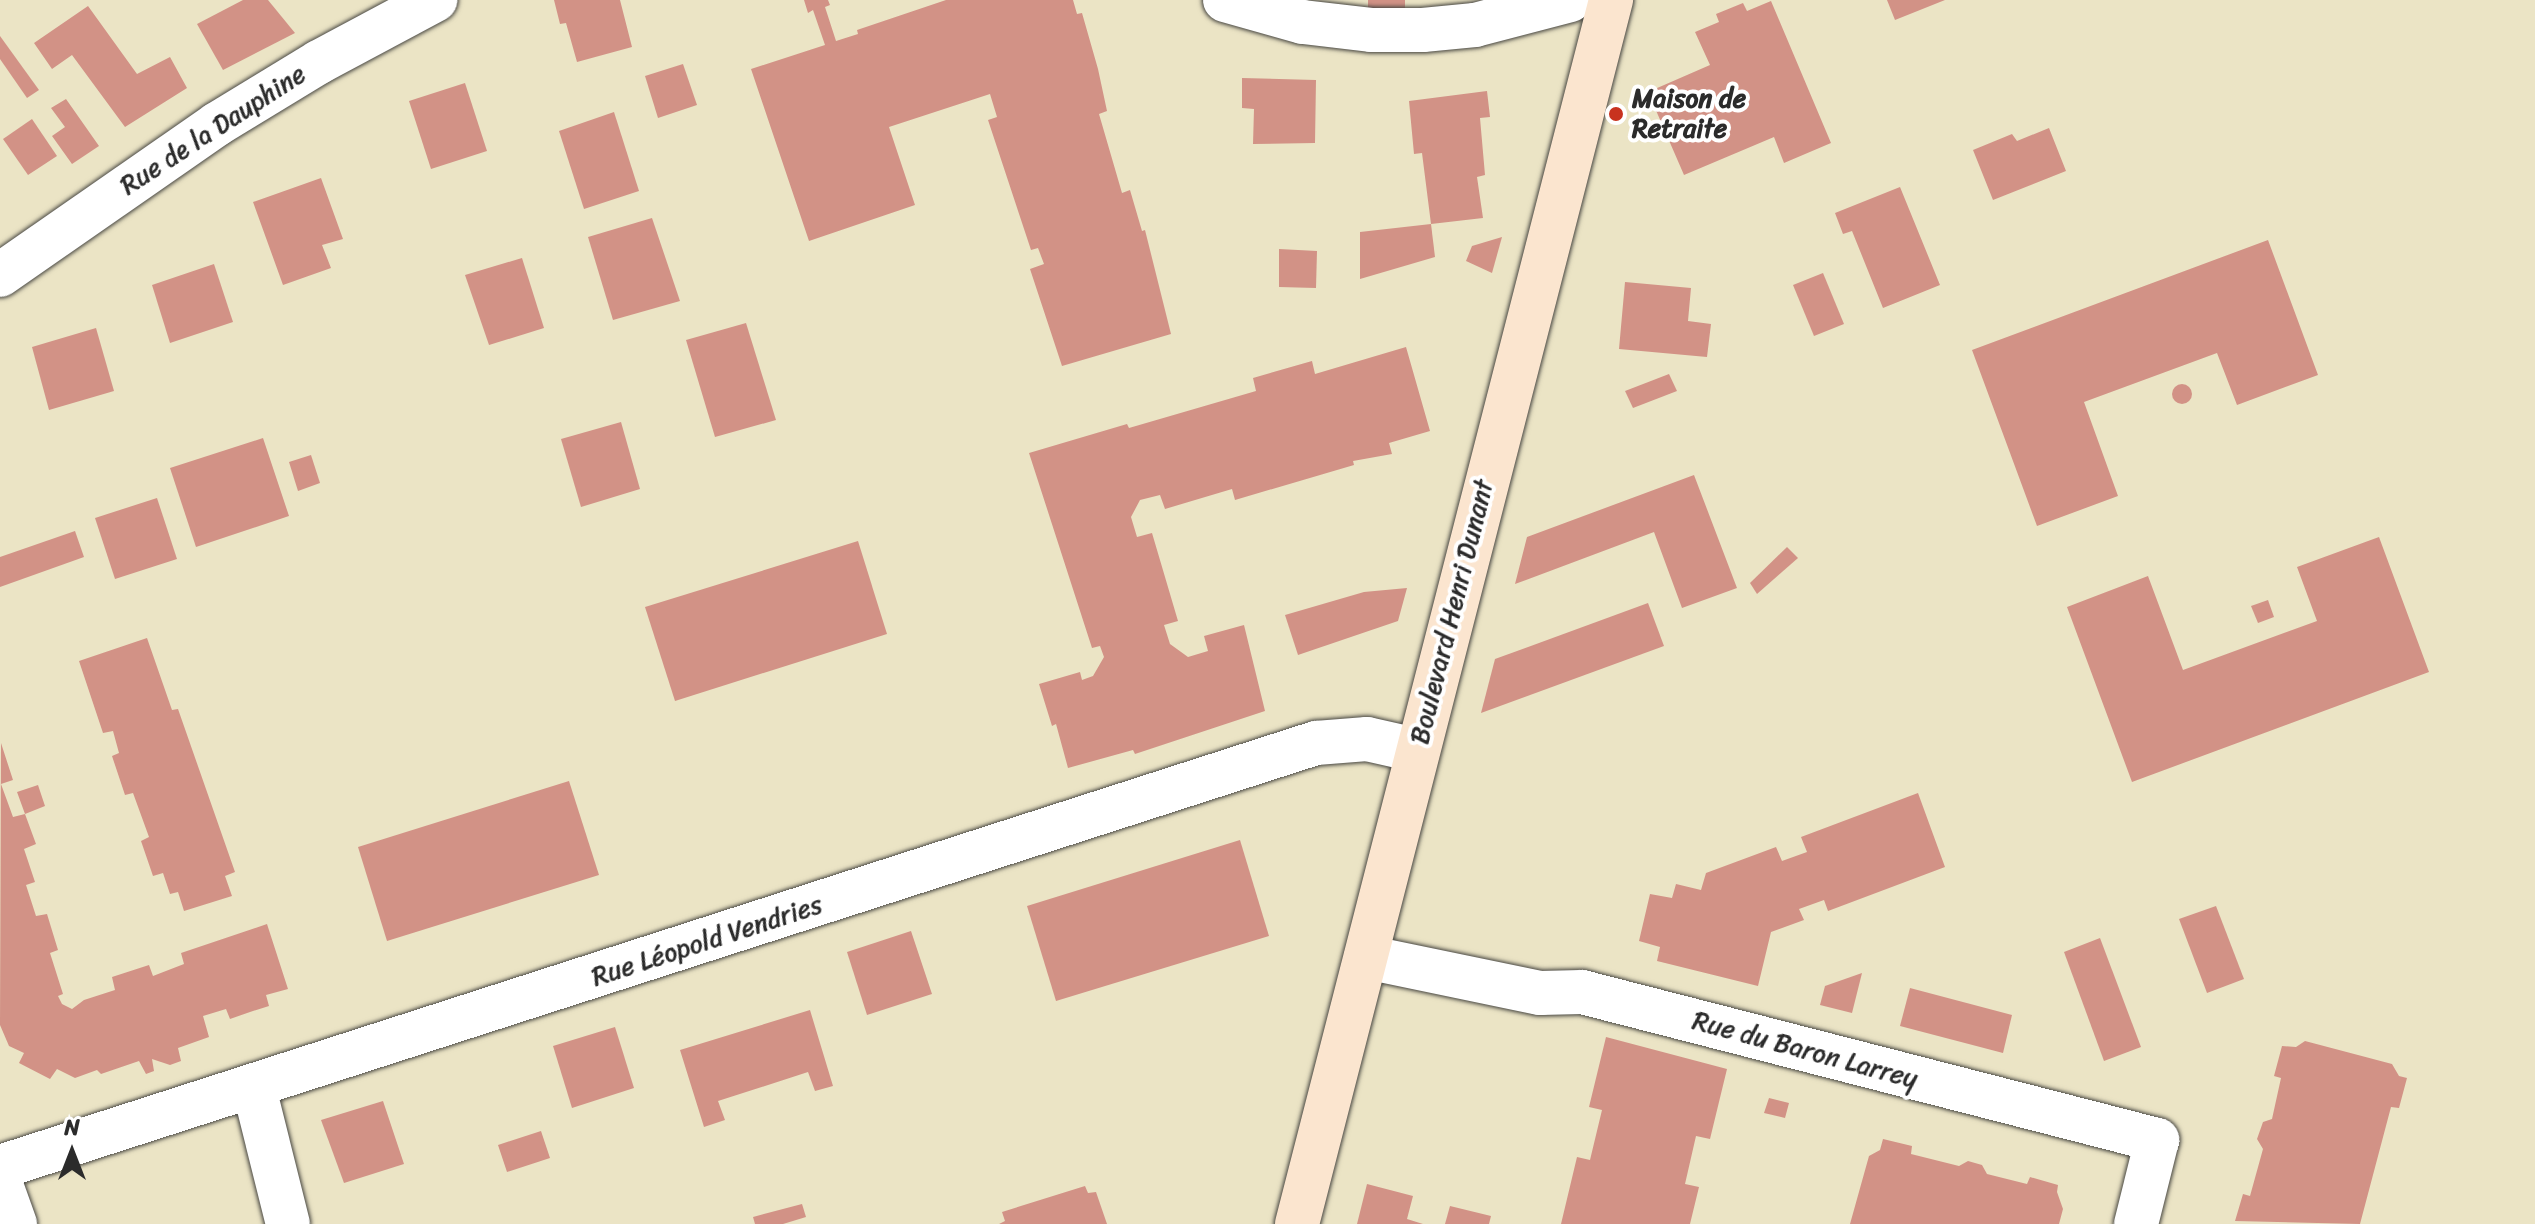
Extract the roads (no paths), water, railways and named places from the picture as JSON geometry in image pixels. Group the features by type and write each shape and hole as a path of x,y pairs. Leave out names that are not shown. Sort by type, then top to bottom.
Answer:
{"main road":[{"name":"Boulevard Henri Dunant","path":"1297,1224 1416,750 1611,0"}],"street":[{"name":"Rue de la Dauphine","path":"0,275 217,124 319,62 435,0"},
{"path":"1225,0 1303,22 1371,30 1423,30 1475,25 1570,0"},
{"name":"Rue Léopold Vendries","path":"0,1167 254,1088 1316,743 1367,739 1416,750"},
{"name":"Rue du Baron Larrey","path":"1366,957 1540,993 1582,992 2157,1140 2136,1224"},
{"path":"254,1088 288,1224"},
{"path":"0,1182 15,1224"}],"place":[{"name":"Maison de Retraite","path":"1616,114"}]}
